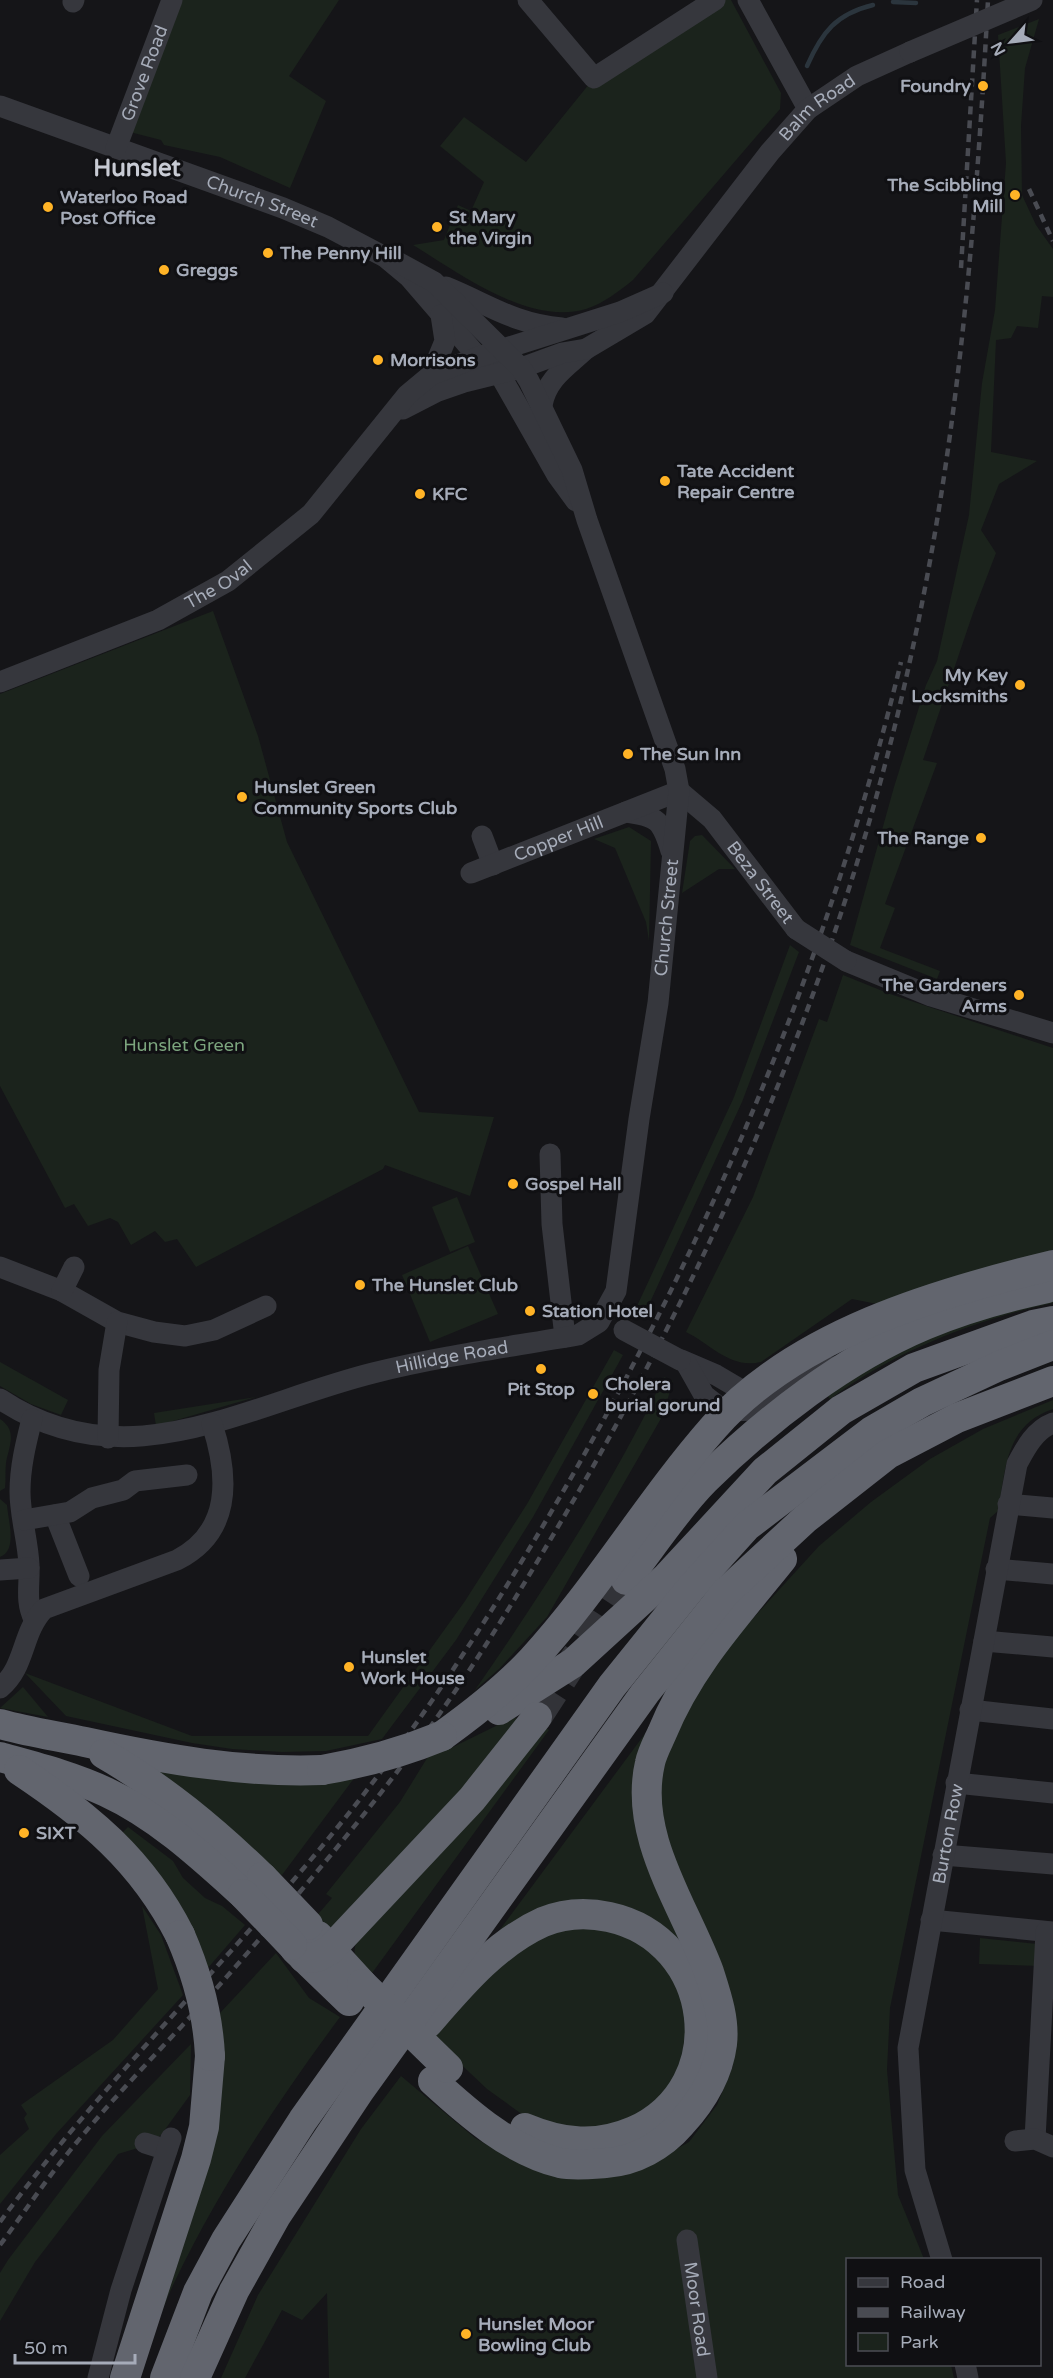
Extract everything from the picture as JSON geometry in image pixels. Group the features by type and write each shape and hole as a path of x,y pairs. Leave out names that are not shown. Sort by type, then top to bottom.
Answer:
{"highway":[{"path":"442,1736 483,1707 533,1659 587,1594 661,1493 715,1426 746,1405 773,1376 850,1331 981,1282 1053,1265"},
{"path":"626,1580 704,1481 798,1402 856,1362 925,1325 1017,1295 1053,1287"},
{"path":"0,1725 128,1752 248,1769 322,1770 360,1764 402,1753 482,1720 573,1663 667,1577 765,1471 841,1410 915,1368 1033,1325 1053,1321"},
{"path":"165,2378 178,2340 209,2271 226,2240 303,2120 612,1686 691,1588 747,1526 872,1431 922,1402 1053,1345"},
{"path":"195,2378 234,2291 276,2216 327,2140 451,1960 652,1684 733,1585 841,1488 888,1454 957,1418 1053,1381"},
{"path":"83,1742 170,1795 218,1835 253,1885 356,1993 441,2074 494,2131 525,2149 560,2163 585,2165 620,2162 640,2155 670,2137 700,2103 714,2077 722,2043 718,1998 697,1939 653,1841 647,1813 650,1763 670,1713 695,1667 841,1488"},
{"path":"309,1945 472,1799 537,1717"},
{"path":"0,1757 63,1775 134,1807 197,1853 253,1885"},
{"path":"0,1757 86,1818 117,1845 147,1880 180,1935 192,1962 209,2031 209,2090 198,2148 126,2378"},
{"path":"327,2140 468,1976 518,1935 544,1922 567,1914 592,1913 621,1919 642,1928 664,1944 680,1964 694,1990 701,2027 693,2072 675,2102 654,2122 614,2139 563,2142 532,2131 516,2124 441,2074"}],"street":[{"name":"Grove Road","path":"116,148 172,0"},
{"path":"528,0 594,78 715,0"},
{"path":"748,0 808,109"},
{"name":"Balm Road","path":"499,373 521,368 562,353 586,349 645,314 756,169 808,109 858,76 1032,0"},
{"name":"Church Street","path":"0,106 167,164 283,208 328,227 434,282 521,368 542,405 572,470 587,520 669,748 679,791 658,1003 639,1119 616,1291 599,1322"},
{"name":"Church Street","path":"385,257 423,292 478,357 499,373 557,475 587,520"},
{"path":"434,282 481,301 494,311 508,317 542,326 571,328"},
{"name":"Balm Road","path":"478,357 620,312 663,293"},
{"path":"430,375 445,341 441,315"},
{"path":"542,405 545,390 556,375 586,349"},
{"name":"The Oval","path":"0,682 158,620 228,581 311,514 407,395 430,375 478,357"},
{"name":"The Oval","path":"389,417 438,391 499,373"},
{"name":"Copper Hill","path":"471,873 679,791"},
{"name":"Beza Street","path":"679,791 712,819 796,928 846,961 930,996 1053,1033"},
{"name":"Copper Hill","path":"626,812 647,815 657,820 665,830 672,852"},
{"name":"Copper Hill","path":"482,836 493,865"},
{"path":"550,1154 552,1224 565,1337"},
{"path":"0,1267 62,1291 117,1322 154,1332 185,1336 222,1327 266,1306"},
{"path":"62,1291 74,1267"},
{"path":"108,1438 109,1370 117,1322"},
{"path":"599,1322 624,1330 683,1361 704,1395 718,1406 746,1405 810,1371 856,1362"},
{"name":"Hillidge Road","path":"32,1419 79,1434 108,1438 170,1434 212,1424 371,1374 435,1359 578,1335 599,1322"},
{"path":"0,1399 32,1419 22,1465 20,1493 29,1568 27,1582 29,1610 34,1619"},
{"path":"746,1405 753,1426 747,1443"},
{"name":"Burton Row","path":"942,2258 915,2170 908,2089 908,2048 1017,1464 1029,1442 1044,1426 1053,1423"},
{"path":"0,1688 19,1666 34,1619 44,1610 177,1560 193,1552 206,1539 221,1511 224,1495 212,1424"},
{"path":"24,1520 70,1512 92,1498 123,1490 135,1481 187,1475"},
{"path":"1008,1504 1053,1508"},
{"path":"55,1515 79,1576"},
{"path":"29,1568 38,1587 50,1597 65,1602"},
{"path":"0,1570 29,1568"},
{"path":"996,1569 1053,1575"},
{"path":"984,1641 1053,1647"},
{"path":"970,1710 1053,1719"},
{"path":"956,1783 1053,1793"},
{"path":"943,1855 1053,1864"},
{"path":"931,1920 1049,1932 1034,2142"},
{"path":"98,2378 121,2290 169,2144 145,2143"},
{"name":"Moor Road","path":"687,2240 707,2378"}],"green space":[{"path":"172,0 339,0 289,76 326,101 290,188 220,157 164,145 161,140 122,130"},
{"path":"715,0 731,0 781,93 780,109 633,280 593,307 564,312 541,310 518,304 495,294 413,245 444,240 458,205 471,211 484,182 440,146 464,117 526,162 594,78"},
{"path":"1039,19 1025,68 1021,126 1022,195 1036,225 1053,249 1053,297 1042,296 1038,328 1017,326 1011,338 996,340 991,452 1037,461 999,484 981,530 996,553 923,760 937,763 885,904 895,908 880,948 940,971 937,979 850,945 894,787 926,685 937,661 969,515 982,383 995,310 1006,163 998,35"},
{"name":"Hunslet Green","path":"213,611 258,736 287,842 419,1112 494,1117 470,1196 385,1165 383,1169 196,1267 177,1239 165,1242 155,1231 131,1245 118,1222 110,1218 88,1226 74,1204 65,1208 0,1086 0,694"},
{"path":"629,827 651,841 649,941 646,922 615,848 594,839"},
{"path":"702,835 735,869 719,869 682,893 690,841 695,836"},
{"path":"790,945 799,952 742,1102 646,1311 637,1306 734,1097"},
{"path":"843,975 890,994 1053,1048 1053,1250 978,1271 882,1305 852,1299 761,1362 740,1362 686,1332 753,1197 819,1019 827,1022"},
{"path":"457,1197 475,1242 450,1252 432,1207"},
{"path":"468,1246 498,1314 430,1342 402,1275"},
{"path":"1053,1295 1053,1303 994,1318 937,1339 881,1366 830,1399 826,1394 918,1340"},
{"path":"614,1350 623,1355 533,1517 456,1640 382,1739 326,1751 282,1752 232,1749 192,1743 66,1716 25,1673 192,1736 368,1736 465,1601 527,1504"},
{"path":"0,1362 68,1400 61,1415 31,1404 0,1386"},
{"path":"664,1377 673,1381 663,1415 547,1617 499,1669 475,1690 576,1537 622,1458"},
{"path":"256,1397 156,1426 154,1413"},
{"path":"1053,1400 1053,1409 1037,1416 1025,1426 1010,1450 998,1511 990,1518 890,2008 887,2070 898,2195 924,2258 846,2258 846,2366 951,2366 954,2378 329,2378 327,2293 302,2320 282,2310 245,2378 221,2378 258,2295 361,2129 401,2076 475,2138 524,2166 647,2165 689,2142 717,2105 733,2066 671,1860 659,1808 662,1764 682,1715 724,1650 819,1546 871,1502 930,1459 983,1429"},
{"path":"0,1419 9,1429 11,1439 6,1463 5,1488 0,1491"},
{"path":"0,1499 7,1505 11,1534 9,1548 0,1557"},
{"path":"23,1687 48,1717 0,1708"},
{"path":"664,1708 641,1774 697,1953 641,1915 493,1939"},
{"path":"514,1717 519,1720 473,1777 330,1931 314,1919 332,1898 326,1894 400,1802 429,1755 453,1747"},
{"path":"543,1726 549,1730 367,1980 356,1961 357,1939"},
{"path":"142,1765 355,1777 282,1875 273,1871"},
{"path":"128,1827 173,1861 183,1878 205,1898 222,1906 245,1925 207,1969 122,1833"},
{"path":"142,1906 161,1935 183,1995 56,2134 0,2204 0,2155 29,2129 24,2118 27,2114 21,2105 113,2040 158,1989"},
{"path":"584,1922 654,1947 689,2008 679,2077 660,2102 629,2122 598,2130 562,2128 523,2115 487,2089 432,2037 498,1966 533,1937"},
{"path":"980,1938 1037,1944 1040,1966 979,1964"},
{"path":"276,1953 309,1998 340,2017 272,2113 211,2212 170,2291 141,2366 219,2014"},
{"path":"191,2044 190,2095 161,2135 138,2148 118,2154 35,2262 0,2321 0,2273 8,2260 102,2136"}],"waterway":[{"path":"893,2 916,3"},
{"path":"807,66 818,43 832,26 849,14 873,5"}],"tunnel":[{"path":"537,1717 626,1580"}],"railway":[{"path":"961,268 977,0"},
{"path":"0,2245 81,2137 237,1965 335,1850 406,1761 449,1700 546,1547 637,1387 687,1289 734,1188 778,1086 817,983 852,878 883,772 909,665 940,500 962,334 971,251 988,0"},
{"path":"1029,189 1053,241"},
{"path":"0,2222 82,2118 259,1920 376,1778 463,1655 517,1570 568,1483 673,1287 764,1084 804,981 840,876 873,770 901,662"}],"place":[{"name":"Foundry","path":"983,86"},
{"name":"The Scibbling Mill","path":"1015,195"},
{"name":"Waterloo Road Post Office","path":"48,207"},
{"name":"St Mary the Virgin","path":"437,227"},
{"name":"The Penny Hill","path":"268,253"},
{"name":"Greggs","path":"164,270"},
{"name":"Morrisons","path":"378,360"},
{"name":"Tate Accident Repair Centre","path":"665,481"},
{"name":"KFC","path":"420,494"},
{"name":"My Key Locksmiths","path":"1020,685"},
{"name":"The Sun Inn","path":"628,754"},
{"name":"Hunslet Green Community Sports Club","path":"242,797"},
{"name":"The Range","path":"981,838"},
{"name":"The Gardeners Arms","path":"1019,995"},
{"name":"Gospel Hall","path":"513,1184"},
{"name":"The Hunslet Club","path":"360,1285"},
{"name":"Station Hotel","path":"530,1311"},
{"name":"Pit Stop","path":"541,1369"},
{"name":"Cholera burial gorund","path":"593,1394"},
{"name":"Hunslet Work House","path":"349,1667"},
{"name":"SIXT","path":"24,1833"},
{"name":"Hunslet Moor Bowling Club","path":"466,2334"}],"district":[{"name":"Hunslet","path":"137,168"}]}
